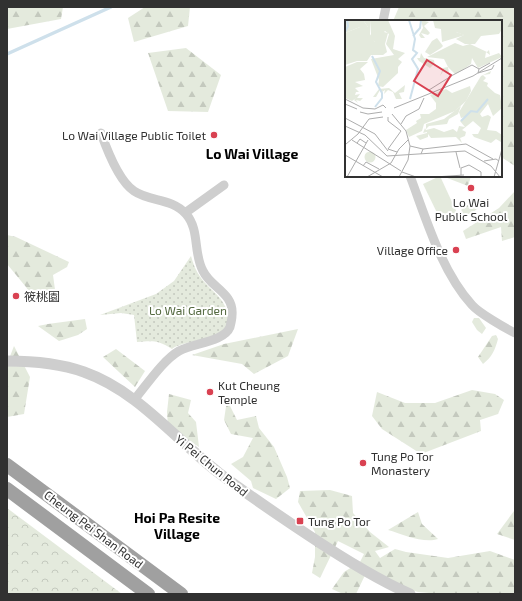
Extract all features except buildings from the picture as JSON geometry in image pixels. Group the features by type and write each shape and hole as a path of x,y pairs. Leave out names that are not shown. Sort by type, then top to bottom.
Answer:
{"highway":[{"name":"Cheung Pei Shan Road","path":"7,465 181,594"},
{"name":"Cheung Pei Shan Road","path":"7,489 148,594"}],"street":[{"path":"383,20 386,7"},
{"path":"101,133 115,166 133,191 174,205 185,213 191,221 195,233 199,262 203,271 208,279 229,298 233,309 230,327 225,333 218,338 189,346 173,355 134,400"},
{"path":"410,177 443,262 453,280 472,306 515,333"},
{"path":"185,213 224,185"},
{"name":"Yi Pei Chun Road","path":"7,361 43,362 57,365 84,372 108,383 134,400 217,472 264,507 342,558 392,586 410,594"}],"green space":[{"path":"7,7 63,7 61,19 7,29"},
{"path":"145,7 190,7 188,26 134,42 128,18"},
{"path":"399,7 515,7 515,166 502,158 502,20 393,20"},
{"path":"186,48 221,75 208,112 168,111 148,53"},
{"path":"440,177 458,215 442,223 423,184"},
{"path":"445,177 471,177 468,186"},
{"path":"515,191 515,237 502,241 501,227 466,239 463,231 499,208"},
{"path":"462,203 477,209 471,214 461,218"},
{"path":"7,235 16,237 69,262 67,267 53,275 56,297 33,298 7,264"},
{"name":"Lo Wai Garden","path":"191,256 199,275 221,299 228,315 227,324 223,330 216,335 179,345 172,349 155,342 137,342 134,315 121,313 100,315 156,294 174,281"},
{"path":"474,318 479,318 486,328 482,334 477,330 472,322"},
{"path":"85,319 87,329 78,335 59,341 38,326 48,324"},
{"path":"298,329 288,356 254,374 242,364 192,355 224,344"},
{"path":"496,335 498,339 494,350 489,359 483,364 478,357 492,336"},
{"path":"14,346 30,377 24,414 7,417 7,364"},
{"path":"116,349 145,371 135,387 103,357"},
{"path":"472,390 495,394 504,400 498,414 480,420 481,431 421,454 382,429 372,416 377,392 405,403 435,403"},
{"path":"169,394 191,400 188,413 196,422 199,447 168,427 167,412"},
{"path":"227,400 237,420 256,416 259,428 274,447 287,477 290,488 276,499 253,488 251,481 231,464 243,457 253,438 231,434 224,420"},
{"path":"330,490 352,496 353,513 370,532 389,547 375,551 380,558 395,549 448,558 490,551 515,560 515,594 440,594 418,592 386,583 367,571 356,594 343,594 332,589 344,572 360,562 364,554 338,541 320,578 312,573 315,557 315,532 298,502 300,491"},
{"path":"7,508 122,594 7,594"},
{"path":"514,511 515,512 515,540 497,534"},
{"path":"418,512 422,524 438,539 420,539 388,530"}],"waterway":[{"path":"7,54 111,7"}],"place":[{"name":"Lo Wai Village Public Toilet","path":"214,135"},
{"name":"Lo Wai Public School","path":"471,188"},
{"name":"Village Office","path":"456,250"},
{"name":"筱桃園","path":"16,296"},
{"name":"Kut Cheung Temple","path":"210,392"},
{"name":"Tung Po Tor Monastery","path":"363,463"},
{"name":"Tung Po Tor","path":"300,521"}],"district":[{"name":"Lo Wai Village","path":"252,153"},
{"name":"Hoi Pa Resite Village","path":"177,526"}]}
